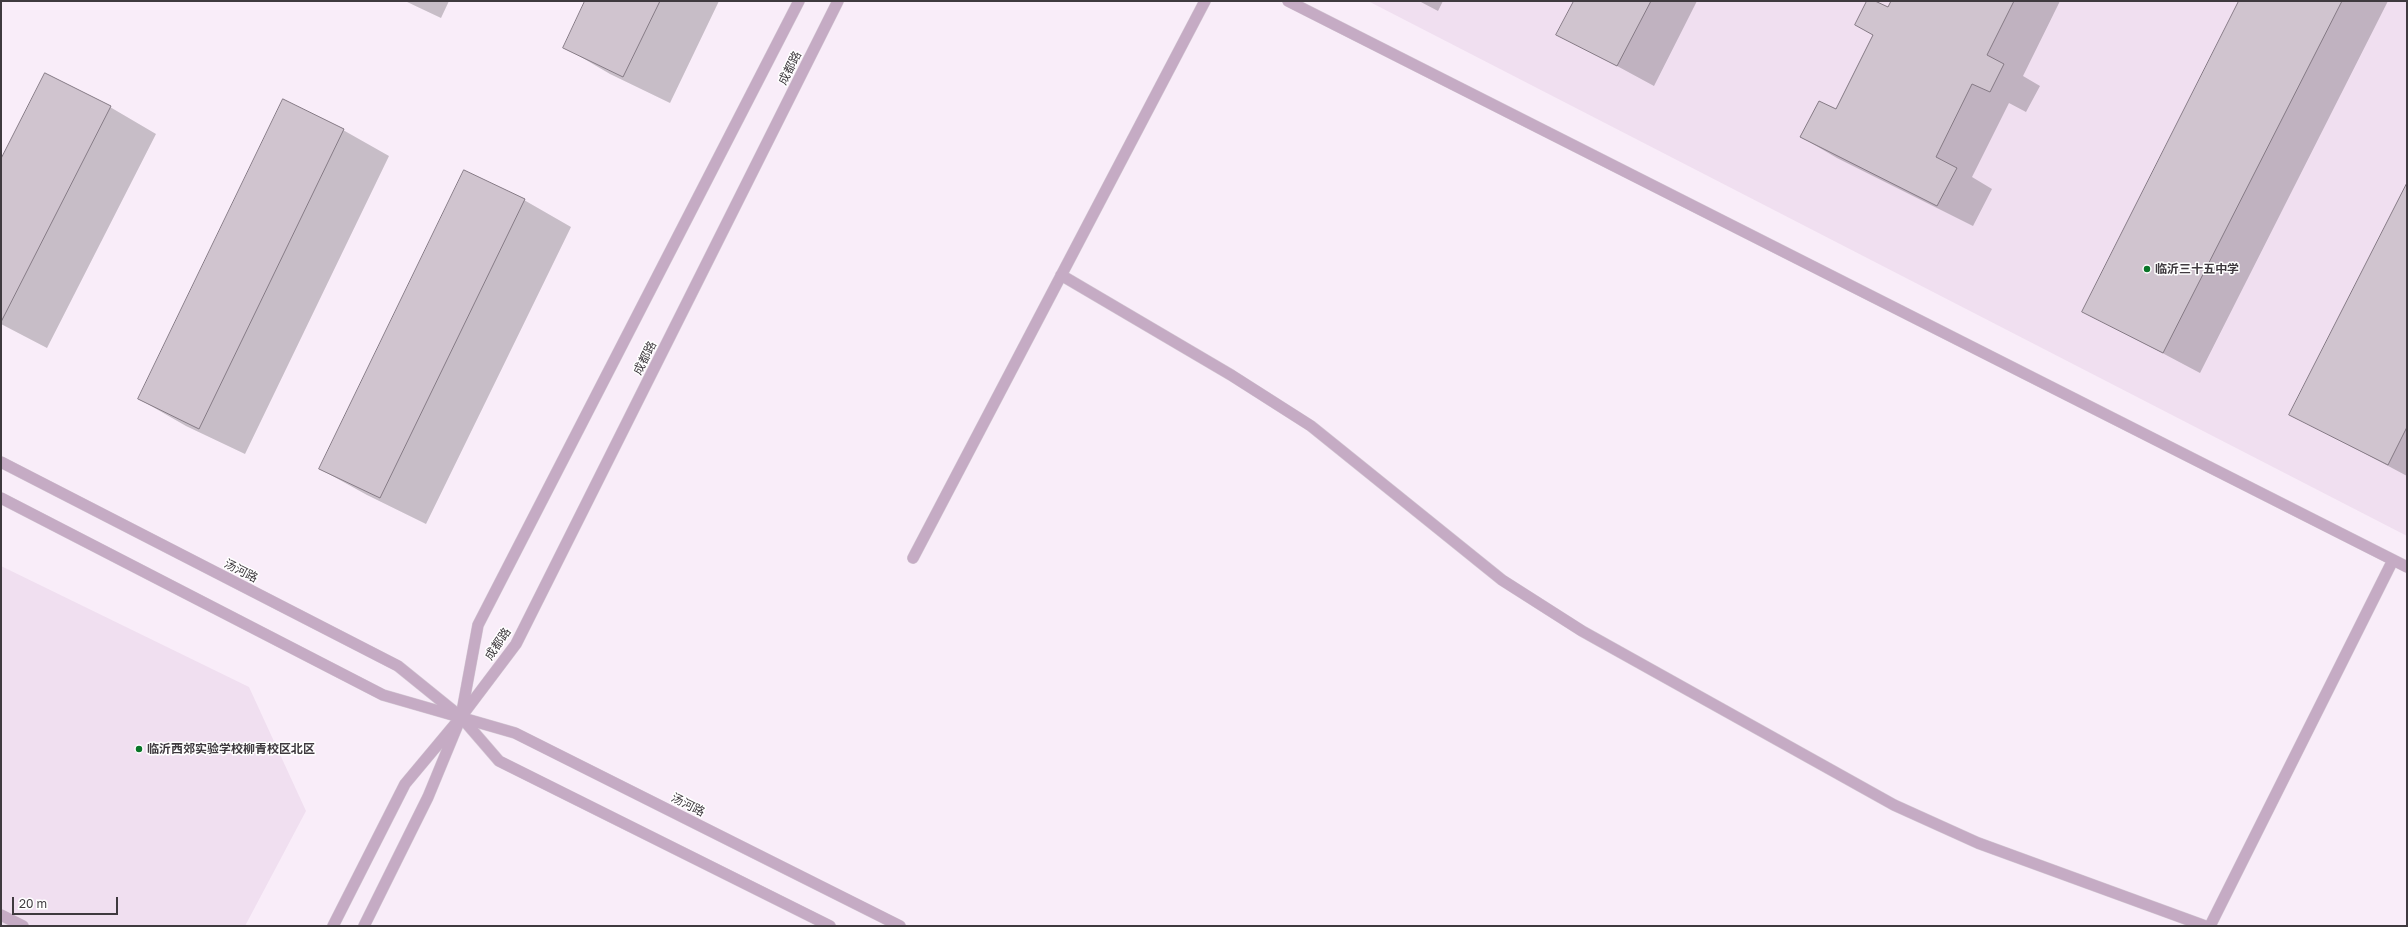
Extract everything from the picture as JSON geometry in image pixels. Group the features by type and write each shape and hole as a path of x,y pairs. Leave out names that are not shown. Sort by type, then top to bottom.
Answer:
{"street":[{"name":"成都路","path":"364,926 428,797 461,717 478,625 799,1"},
{"name":"成都路","path":"333,926 406,784 461,717 516,644 838,1"},
{"path":"913,558 1205,1"},
{"path":"1288,1 2407,567"},
{"path":"1061,275 1231,375 1311,426 1502,580 1582,631 1894,805 1978,843 2205,926"},
{"name":"汤河路","path":"1,462 398,666 461,717 500,761 830,926"},
{"name":"汤河路","path":"1,498 383,695 515,733 900,926"},
{"path":"2210,926 2393,560"},
{"path":"1,915 22,926"}],"shaded area":[{"name":"临沂三十五中学","path":"1368,1 2407,1 2407,536"},
{"name":"临沂西郊实验学校柳青校区北区","path":"1,566 249,687 306,811 245,926 1,926"}],"building":[{"path":"585,1 660,1 623,77 563,48"},
{"path":"1574,1 1651,1 1617,66 1556,35"},
{"path":"1867,1 1875,1 1888,7 1891,1 2014,1 1987,55 2004,64 1990,92 1972,84 1936,157 1957,168 1937,206 1800,137 1819,101 1836,109 1873,35 1855,25"},
{"path":"2239,1 2342,1 2163,353 2082,312"},
{"path":"45,73 111,106 1,322 1,159"},
{"path":"283,99 344,129 199,429 138,399"},
{"path":"464,170 525,199 380,498 319,469"},
{"path":"2407,183 2407,427 2388,465 2289,415"}],"place":[{"name":"临沂三十五中学","path":"2147,269"},
{"name":"临沂西郊实验学校柳青校区北区","path":"139,749"}]}
